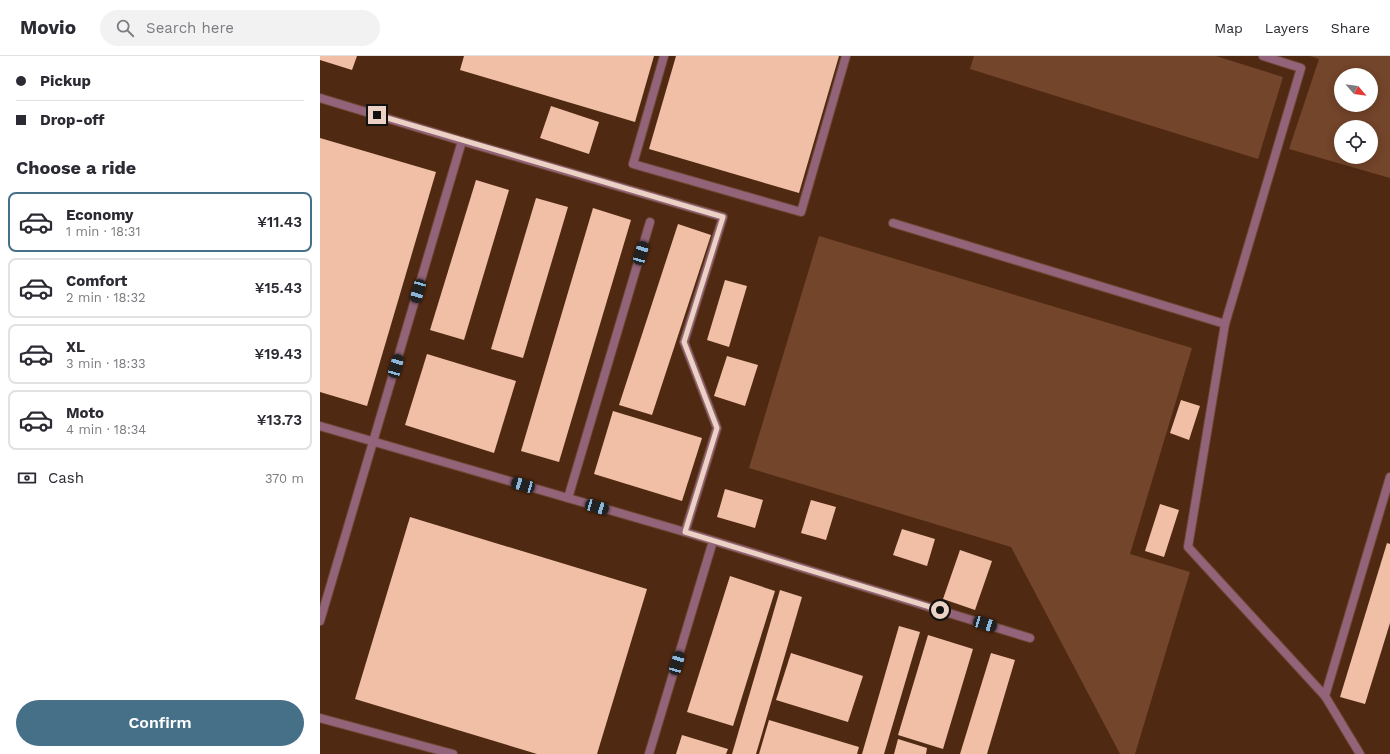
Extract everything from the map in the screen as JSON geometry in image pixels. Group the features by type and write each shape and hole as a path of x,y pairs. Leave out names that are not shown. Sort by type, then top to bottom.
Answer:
{"lane":[{"path":"664,56 633,164 801,212 846,56"},
{"path":"1263,56 1301,68 1225,324 1188,547 1325,696 1360,754"},
{"path":"320,98 723,217 684,342 717,428 685,532"},
{"path":"320,621 462,141"},
{"path":"568,498 650,222"},
{"path":"893,223 1225,324"},
{"path":"320,426 685,532 1030,638"},
{"path":"1325,696 1390,477"},
{"path":"649,754 713,541"},
{"path":"320,718 453,754"}],"shaded area":[{"path":"974,56 1216,56 1283,77 1258,159 970,69"},
{"path":"1310,56 1390,56 1390,178 1341,164 1378,164 1378,120 1334,120 1334,162 1289,149 1319,59"},
{"path":"819,236 1192,348 1130,554 1190,572 1135,754 1120,754 1011,547 749,468"}],"building":[{"path":"320,56 357,56 352,70 320,60"},
{"path":"464,56 654,56 635,122 460,70"},
{"path":"676,56 839,56 799,193 649,149"},
{"path":"551,106 599,122 589,154 540,138"},
{"path":"320,138 436,172 367,406 320,392"},
{"path":"476,180 509,190 464,340 430,330"},
{"path":"536,198 568,207 523,358 491,349"},
{"path":"593,208 631,220 559,462 521,451"},
{"path":"678,224 711,235 652,415 619,405"},
{"path":"725,280 747,286 729,347 707,340"},
{"path":"427,354 516,381 494,453 405,425"},
{"path":"727,356 758,365 745,406 714,396"},
{"path":"1181,400 1200,406 1189,440 1170,433"},
{"path":"613,411 702,438 682,501 594,474"},
{"path":"725,489 763,500 755,528 717,517"},
{"path":"811,500 836,507 826,540 801,533"},
{"path":"1160,504 1179,510 1164,557 1145,551"},
{"path":"410,517 647,589 597,754 537,754 355,699"},
{"path":"902,529 935,539 927,566 893,555"},
{"path":"1387,543 1390,544 1390,623 1365,704 1340,697"},
{"path":"960,550 992,561 975,610 943,599"},
{"path":"730,576 775,591 733,726 687,712"},
{"path":"780,590 802,597 756,754 732,754"},
{"path":"899,626 920,632 884,754 862,754"},
{"path":"928,635 973,649 943,749 898,735"},
{"path":"791,653 863,676 848,722 776,700"},
{"path":"991,653 1015,660 987,754 960,754"},
{"path":"769,720 859,747 857,754 759,754"},
{"path":"682,735 728,749 726,754 676,754"},
{"path":"898,739 927,748 926,754 894,754"}],"route":[{"path":"377,115 723,217 684,342 717,428 685,532 940,610"}]}
